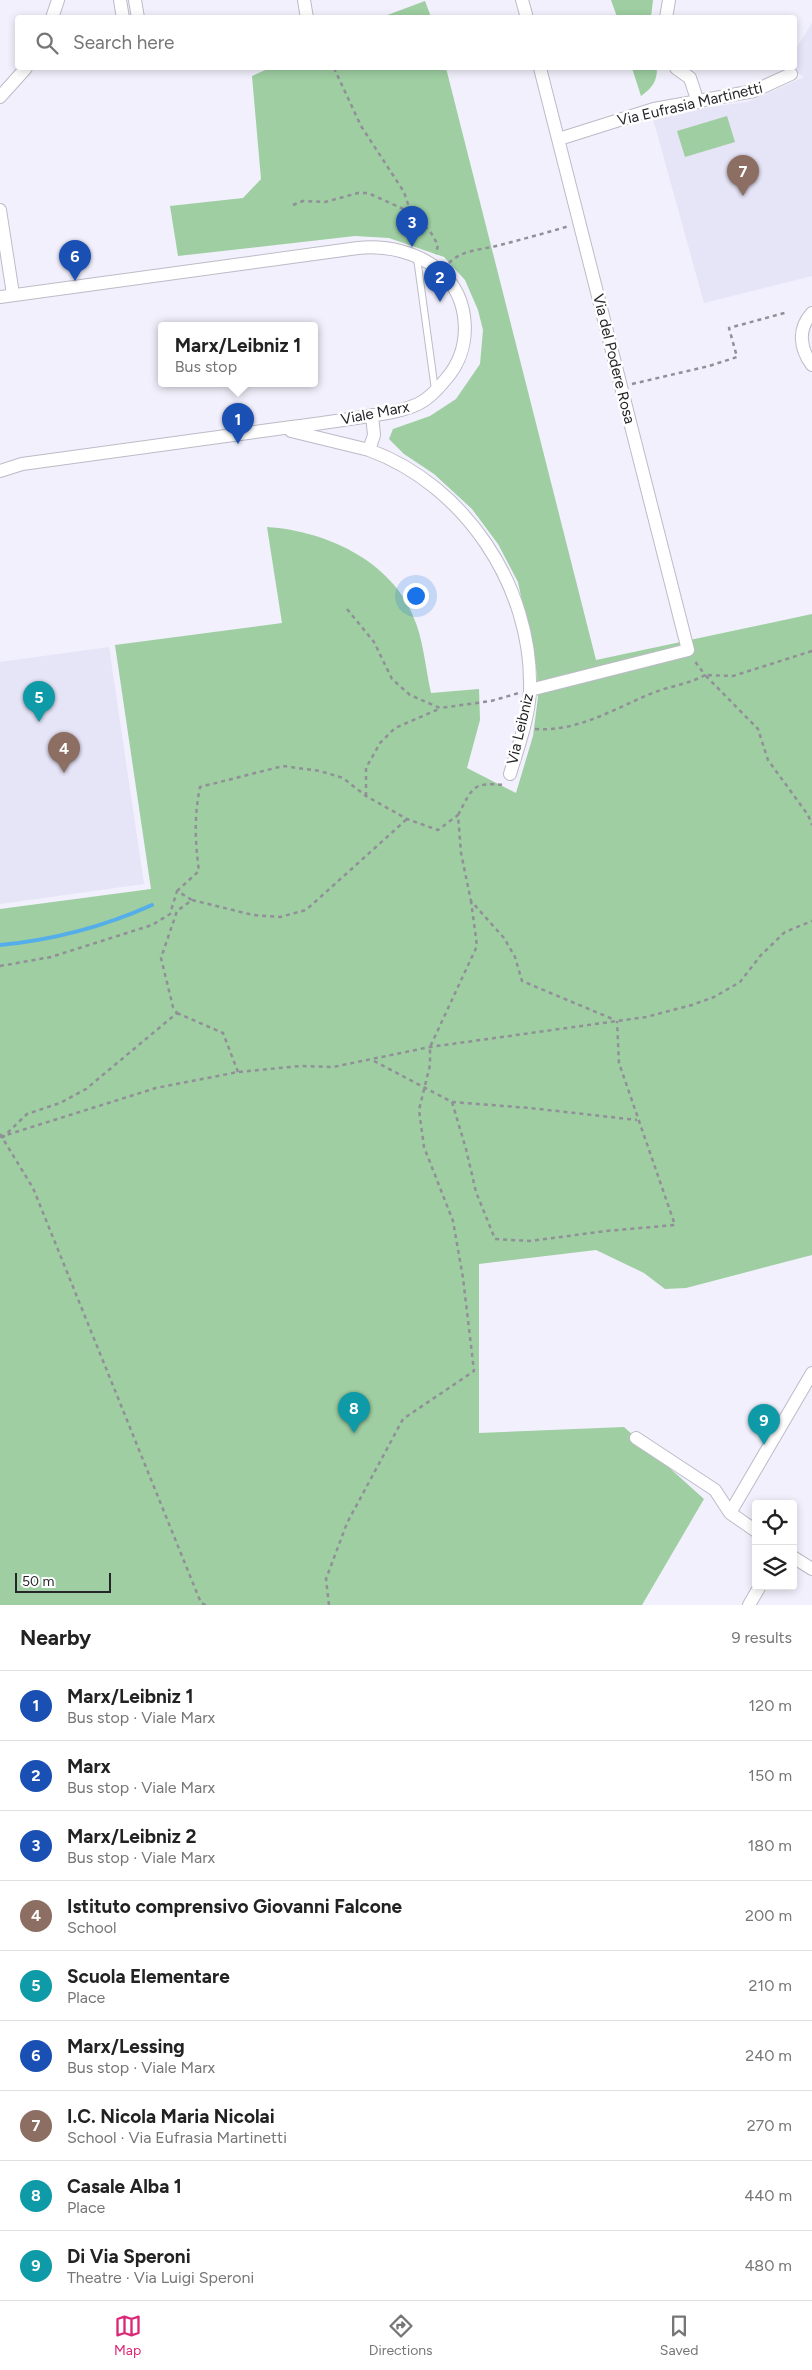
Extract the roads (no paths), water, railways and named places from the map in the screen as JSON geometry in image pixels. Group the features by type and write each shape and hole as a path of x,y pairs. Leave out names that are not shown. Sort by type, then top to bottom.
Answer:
{"street":[{"path":"53,15 58,0"},
{"path":"120,0 122,15"},
{"path":"135,0 138,15"},
{"path":"304,0 306,15"},
{"path":"522,0 526,15"},
{"path":"666,15 669,0"},
{"path":"0,97 24,70"},
{"name":"Via del Podere Rosa","path":"530,690 688,650 541,70"},
{"path":"679,70 690,78 698,102"},
{"name":"Via Eufrasia Martinetti","path":"559,139 654,109 754,91 791,74"},
{"path":"0,210 6,296"},
{"name":"Viale Marx","path":"0,471 22,464 279,429 372,415 413,406 435,392 455,368 465,337 464,318 460,302 452,285 437,268 418,258 386,248 363,248 6,296"},
{"path":"812,313 802,330 805,355 812,365"},
{"path":"369,450 374,435 372,415"},
{"name":"Via Leibniz","path":"279,429 338,441 369,450 404,466 433,486 456,506 483,540 504,574 517,608 527,652 530,690 523,728 510,774"},
{"path":"730,1513 812,1373"},
{"path":"636,1438 715,1490 730,1513 752,1528"},
{"path":"797,1558 810,1563"},
{"path":"749,1605 758,1590"}],"lane":[{"path":"418,258 435,392"}],"waterway":[{"path":"0,945 39,940 78,931 115,920 152,905"}],"place":[{"name":"I.C. Nicola Maria Nicolai","path":"743,196"},
{"name":"Marx/Leibniz 2","path":"412,247"},
{"name":"Marx/Lessing","path":"75,281"},
{"name":"Marx","path":"440,302"},
{"name":"Marx/Leibniz 1","path":"238,444"},
{"name":"Scuola Elementare","path":"39,722"},
{"name":"Istituto comprensivo Giovanni Falcone","path":"64,773"},
{"name":"Casale Alba 1","path":"354,1433"},
{"name":"Di Via Speroni","path":"764,1445"}]}
